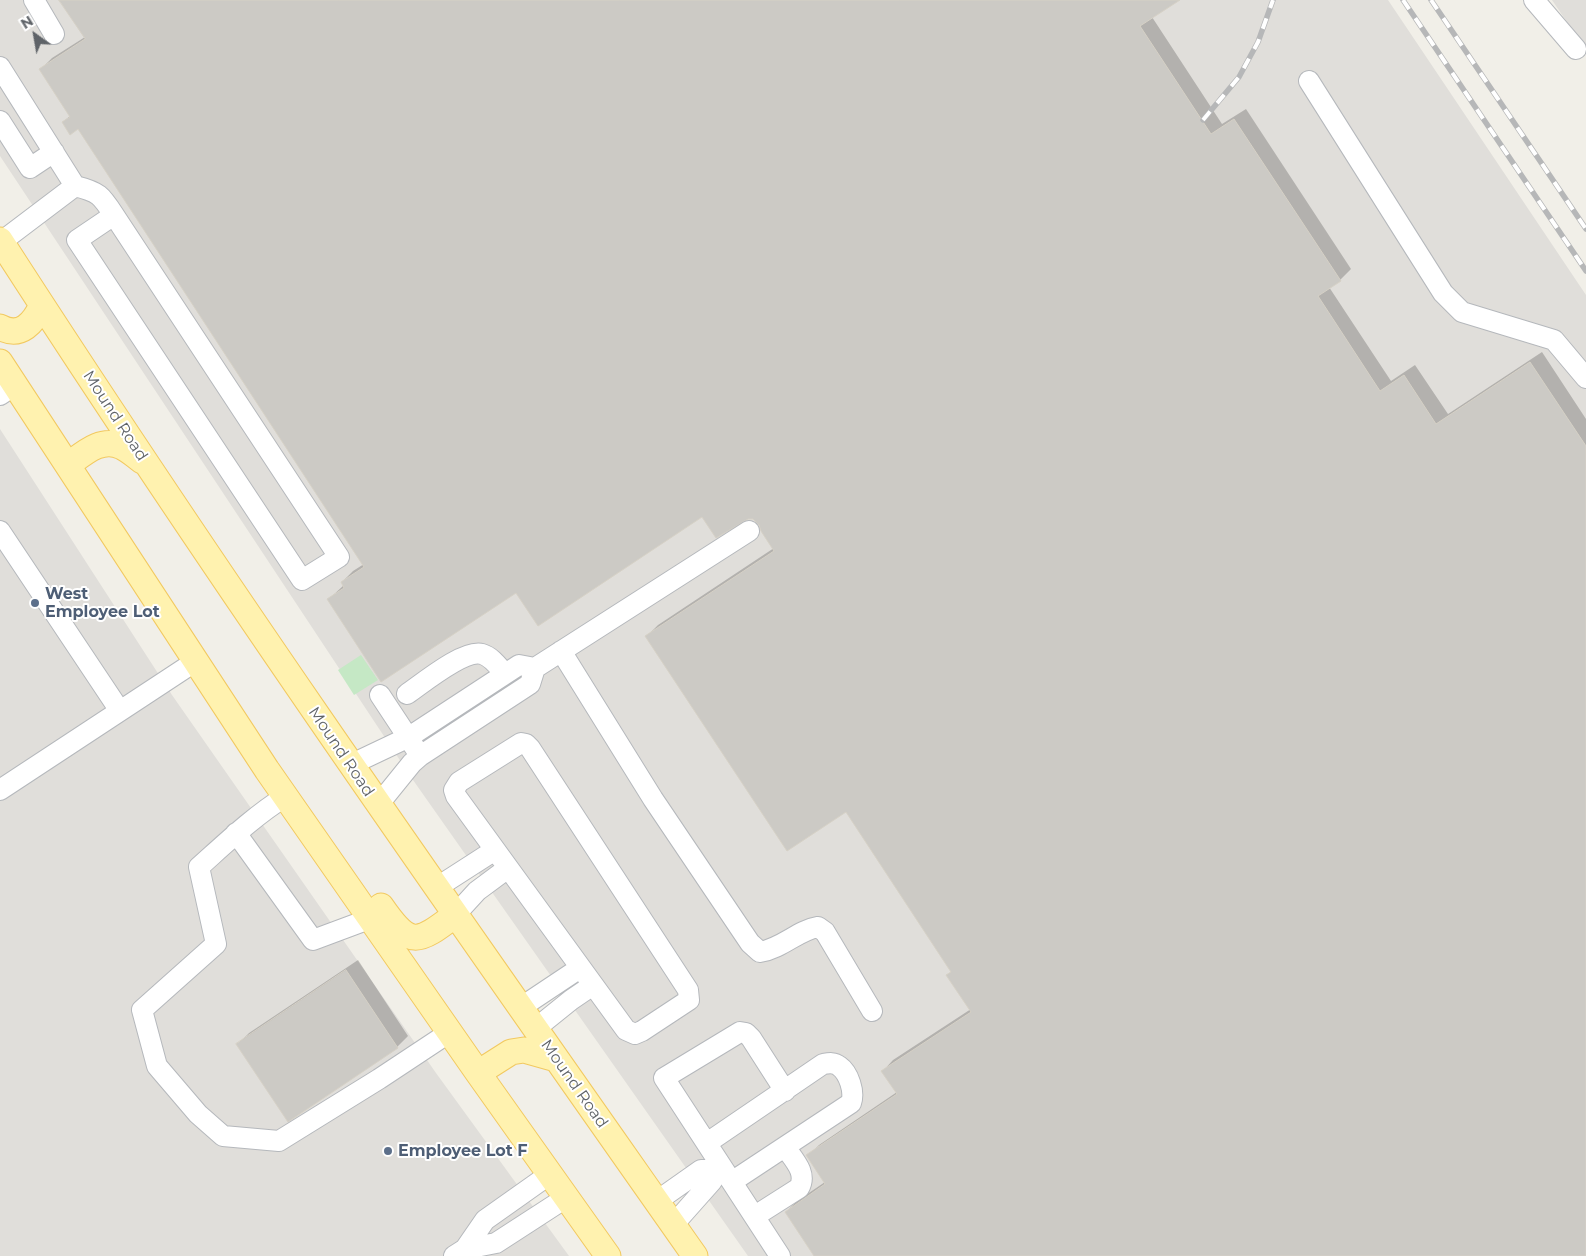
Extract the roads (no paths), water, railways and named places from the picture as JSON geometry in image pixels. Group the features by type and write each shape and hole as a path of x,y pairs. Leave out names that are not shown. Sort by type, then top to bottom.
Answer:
{"main road":[{"name":"Mound Road","path":"0,241 146,464 378,805 695,1256"},
{"path":"0,327 7,331 13,331 30,325 42,305"},
{"path":"0,362 8,390 68,465 286,796 608,1256"},
{"path":"68,465 88,449 104,444 120,446 146,464"},
{"path":"235,720 284,765 389,918 406,935 417,938 431,934 455,915"},
{"path":"478,1072 511,1052 524,1050 556,1059"}],"lane":[{"path":"34,0 54,34"},
{"path":"1534,0 1576,49"},
{"path":"0,67 75,186 91,190 102,196 339,557 302,580 77,240 114,215"},
{"path":"1309,81 1443,293 1462,312 1554,340 1586,378"},
{"path":"0,121 30,168 54,152"},
{"path":"0,241 75,186"},
{"path":"0,531 120,711"},
{"path":"378,805 412,763 420,756 530,684 535,668 748,531"},
{"path":"561,652 652,799 750,943 760,952 772,950 805,931 818,927 825,932 872,1010"},
{"path":"407,694 459,659 472,653 482,654 494,661 505,674"},
{"path":"0,790 196,661"},
{"path":"350,764 409,737 519,664 535,668"},
{"path":"484,688 496,705"},
{"path":"380,695 420,756"},
{"path":"526,744 688,990 689,1000 642,1031 635,1034 626,1030 592,986 495,850 456,796 454,790 459,782 515,745 526,744"},
{"path":"286,796 236,832 199,867 216,944 142,1010 157,1066 198,1114 223,1136 279,1141 379,1080 450,1032"},
{"path":"236,832 313,940 372,918"},
{"path":"436,888 495,850"},
{"path":"455,915 477,890 508,868"},
{"path":"520,1008 580,968"},
{"path":"535,1029 592,986"},
{"path":"780,1256 733,1181 717,1167 707,1143 664,1078 740,1032 746,1033 750,1038 785,1091"},
{"path":"707,1143 823,1064 832,1063 839,1065 844,1072 852,1088 853,1096 851,1103 733,1181"},
{"path":"754,1216 800,1188 802,1183 801,1171 785,1147"},
{"path":"657,1201 700,1170 717,1167"},
{"path":"673,1225 712,1181 717,1167"},
{"path":"459,1252 485,1220 550,1174"},
{"path":"459,1252 496,1243 567,1197"}],"railway":[{"path":"1203,120 1239,77 1258,42 1273,0"},
{"path":"1403,0 1586,271"},
{"path":"1431,0 1586,229"}],"place":[{"name":"West Employee Lot","path":"35,603"},
{"name":"Employee Lot F","path":"388,1151"}]}
